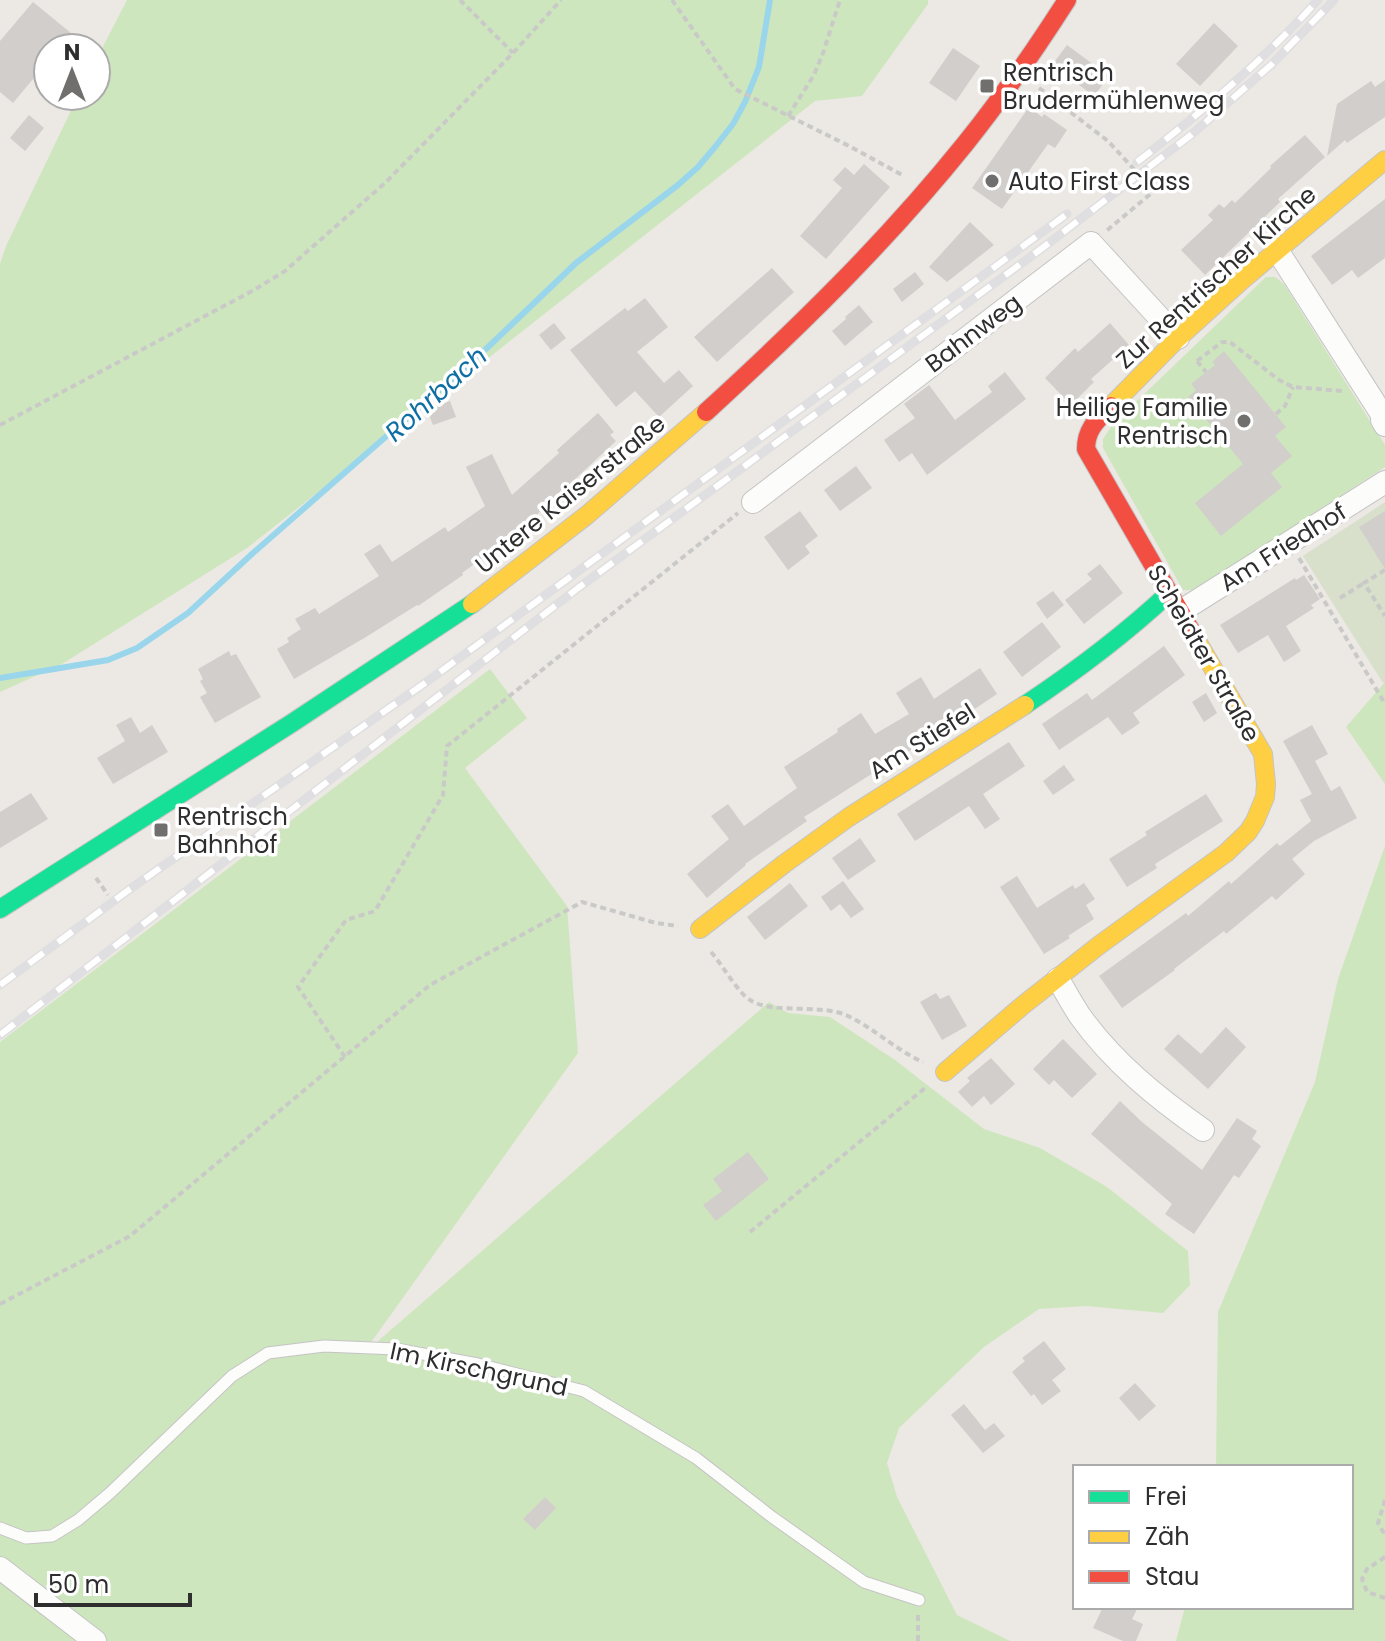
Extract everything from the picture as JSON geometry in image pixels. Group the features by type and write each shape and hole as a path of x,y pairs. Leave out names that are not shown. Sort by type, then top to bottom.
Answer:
{"street":[{"name":"Untere Kaiserstraße","path":"0,909 477,600 631,480 717,403 842,283 925,192 1020,73 1067,0"},
{"name":"Zur Rentrischer Kirche","path":"1086,437 1092,425 1178,338 1385,160"},
{"path":"1091,243 1178,338"},
{"name":"Bahnweg","path":"753,502 1091,243"},
{"path":"1277,250 1384,418"},
{"name":"Scheidter Straße","path":"945,1072 1098,946 1243,839 1256,823 1264,805 1267,773 1263,754 1086,449 1086,437"},
{"name":"Am Friedhof","path":"1175,602 1290,542 1385,482"},
{"name":"Am Stiefel","path":"700,929 870,802 966,743 1048,689 1142,620 1175,602"},
{"path":"1058,979 1080,1016 1121,1064 1203,1130"},
{"path":"0,1568 95,1641"}],"lane":[{"name":"Im Kirschgrund","path":"0,1528 26,1538 52,1536 78,1520 232,1376 268,1353 324,1346 396,1349 478,1364 584,1391 696,1458 864,1582 919,1600"}],"path":[{"path":"460,0 513,53"},
{"path":"0,425 285,271 385,183 561,0"},
{"path":"672,0 735,89 901,174 925,192"},
{"path":"788,116 814,75 840,0"},
{"path":"1020,73 1108,141 1154,191 1091,243"},
{"path":"1206,372 1195,359 1222,342 1230,342 1279,380 1293,387 1367,390"},
{"path":"1276,414 1285,406 1293,387"},
{"path":"345,1057 298,987 346,920 375,911 443,795 447,746 753,502"},
{"path":"1290,542 1385,704"},
{"path":"1340,598 1385,570"},
{"path":"1364,583 1385,616"},
{"path":"0,1304 130,1236 430,985 582,902 656,923 700,929"},
{"path":"710,950 747,999 759,1005 847,1015 904,1053 945,1072 750,1232"},
{"path":"1385,1500 1378,1523 1385,1535"},
{"path":"1385,1557 1367,1569 1362,1579 1367,1592 1385,1598"},
{"path":"918,1641 919,1600"}],"green space":[{"path":"127,0 928,0 862,96 815,101 247,548 62,664 0,692 0,264 70,112 112,112 110,32"},
{"path":"1266,277 1275,277 1284,284 1385,445 1385,467 1196,590 1183,590 1103,448 1103,439 1113,424"},
{"path":"1385,502 1385,682 1383,683 1303,556"},
{"path":"490,669 527,718 465,768 567,906 578,1053 362,1355 769,1002 788,1013 830,1017 895,1060 984,1129 1040,1148 1107,1187 1188,1251 1190,1285 1163,1313 1086,1306 1039,1309 984,1347 899,1428 887,1463 897,1497 957,1615 1010,1641 0,1641 0,1042"},
{"path":"1385,682 1385,784 1346,727"},
{"path":"1385,846 1385,1641 1176,1641 1184,1609 1353,1609 1353,1465 1216,1465 1218,1312 1315,1082 1338,979"}],"building":[{"path":"33,2 70,32 32,32 32,80 13,103 0,92 0,41"},
{"path":"1214,23 1238,46 1200,86 1176,64"},
{"path":"1067,45 1109,76 1094,96 1052,65"},
{"path":"953,48 980,66 956,101 929,83"},
{"path":"1385,80 1385,117 1347,143 1345,140 1327,156 1337,104 1371,81 1375,87"},
{"path":"1029,107 1067,130 1055,148 1048,144 1002,209 972,188"},
{"path":"29,115 44,128 25,151 10,138"},
{"path":"1305,135 1325,157 1278,199 1280,202 1205,275 1181,250 1213,220 1208,215 1219,204 1224,208 1232,200 1235,203"},
{"path":"864,164 890,187 826,259 800,236 842,188 833,180 845,167 854,175"},
{"path":"1385,199 1385,258 1358,278 1352,270 1332,285 1311,256"},
{"path":"970,222 994,245 947,282 929,267"},
{"path":"772,268 794,292 717,362 694,337"},
{"path":"915,272 924,284 902,302 893,289"},
{"path":"645,298 668,327 637,352 664,383 679,370 693,386 659,417 635,391 616,407 570,350 625,308 628,311"},
{"path":"859,305 873,322 845,346 832,331"},
{"path":"554,323 566,338 551,350 539,335"},
{"path":"1110,323 1129,345 1091,379 1094,382 1071,405 1045,378 1075,348 1078,352"},
{"name":"Heilige Familie Rentrisch","path":"1224,351 1286,427 1275,436 1292,456 1271,473 1282,487 1221,536 1195,503 1243,464 1188,397 1196,390 1191,384 1215,365 1212,362"},
{"path":"1005,372 1026,399 927,475 912,453 899,462 884,440 915,418 904,404 929,385 955,420 992,392 988,386"},
{"path":"450,401 456,417 433,425 427,410"},
{"path":"598,413 614,432 610,435 616,441 516,534 418,606 294,679 277,649 301,629 295,619 315,608 319,614 379,576 364,554 380,544 392,562 445,527 448,532 485,506 466,467 492,454 512,495"},
{"path":"856,466 872,488 840,511 824,490"},
{"path":"800,511 818,536 805,546 810,553 788,570 764,537"},
{"path":"1385,511 1385,569 1359,527"},
{"path":"1100,564 1123,593 1084,624 1065,600 1092,579 1087,574"},
{"path":"1304,575 1320,599 1311,605 1314,608 1286,626 1301,651 1284,662 1268,635 1238,653 1220,625"},
{"path":"1053,591 1064,605 1047,619 1036,603"},
{"path":"1042,622 1061,647 1022,677 1003,652"},
{"path":"1164,646 1185,675 1133,713 1140,723 1122,735 1108,717 1059,750 1042,724 1087,693 1092,700"},
{"path":"229,651 231,656 236,654 261,697 215,723 200,697 207,693 198,669"},
{"path":"980,668 997,694 804,817 807,821 745,864 707,898 687,874 729,839 711,816 728,804 744,826 797,788 784,767 838,732 837,729 861,713 875,734 909,714 896,693 921,677 934,699"},
{"path":"1206,693 1217,713 1204,722 1192,702"},
{"path":"131,717 140,733 152,725 168,752 113,784 97,758 125,741 116,725"},
{"path":"1312,725 1328,754 1315,761 1331,791 1340,786 1357,818 1314,841 1292,859 1305,874 1276,900 1272,896 1226,934 1224,931 1122,1008 1099,976 1186,913 1188,916 1229,881 1231,884 1277,843 1280,846 1311,821 1300,800 1312,794 1283,741"},
{"path":"1009,742 1025,766 983,794 1000,819 985,829 969,806 915,841 897,814"},
{"path":"1064,765 1075,780 1053,795 1043,781"},
{"path":"31,793 48,819 0,848 0,812"},
{"path":"1206,794 1223,821 1155,864 1157,868 1127,887 1109,859"},
{"path":"860,838 876,861 848,880 832,858"},
{"path":"1017,876 1037,908 1073,885 1075,889 1084,883 1095,899 1086,905 1094,919 1044,954 1000,887"},
{"path":"843,881 864,909 851,918 840,904 831,911 821,897"},
{"path":"790,883 808,906 765,940 747,917"},
{"path":"936,993 940,999 949,995 967,1026 942,1040 920,1002"},
{"path":"1226,1027 1246,1047 1208,1089 1164,1049 1178,1034 1201,1054"},
{"path":"1063,1039 1097,1074 1072,1098 1054,1080 1049,1085 1033,1069"},
{"path":"991,1058 1015,1084 991,1105 984,1096 972,1107 958,1092 970,1081 967,1078"},
{"path":"1120,1101 1202,1170 1237,1118 1257,1131 1252,1139 1261,1146 1239,1178 1234,1175 1194,1234 1165,1214 1172,1204 1091,1134"},
{"path":"748,1152 769,1179 716,1221 703,1205 722,1191 713,1179"},
{"path":"1044,1341 1066,1369 1052,1380 1061,1391 1042,1405 1012,1372 1025,1361 1022,1358"},
{"path":"1135,1383 1156,1406 1139,1421 1119,1398"},
{"path":"964,1404 985,1430 994,1423 1005,1436 983,1453 951,1415"},
{"path":"545,1497 556,1508 535,1530 523,1519"},
{"path":"1102,1609 1137,1609 1132,1619 1143,1624 1136,1641 1123,1641 1093,1628"}],"waterway":[{"name":"Rohrbach","path":"0,678 108,660 137,648 188,613 486,349 576,263 678,185 715,147 745,102 759,67 770,0"}],"railway":[{"path":"1137,162 1231,85 1318,0"},
{"path":"0,1035 578,588 1041,249 1191,135 1271,65 1334,0"},
{"path":"0,985 130,889 425,683 1067,214"}],"traffic: fast":[{"path":"1025,705 1099,652 1169,593"},
{"path":"0,909 472,604"}],"traffic: slow":[{"path":"1111,406 1178,338 1242,280 1385,160"},
{"path":"472,604 587,515 706,412"},
{"path":"945,1072 1098,946 1226,853 1255,821 1265,797 1263,754 1197,641"},
{"path":"700,929 849,817 1025,705"}],"traffic: jam":[{"path":"706,412 808,316 905,215 992,109 1067,0"},
{"path":"1111,406 1090,430 1086,449 1197,641"}],"place":[{"name":"Rentrisch Brudermühlenweg","path":"987,86"},
{"name":"Auto First Class","path":"992,181"},
{"name":"Heilige Familie Rentrisch","path":"1244,421"},
{"name":"Rentrisch Bahnhof","path":"161,830"}]}
